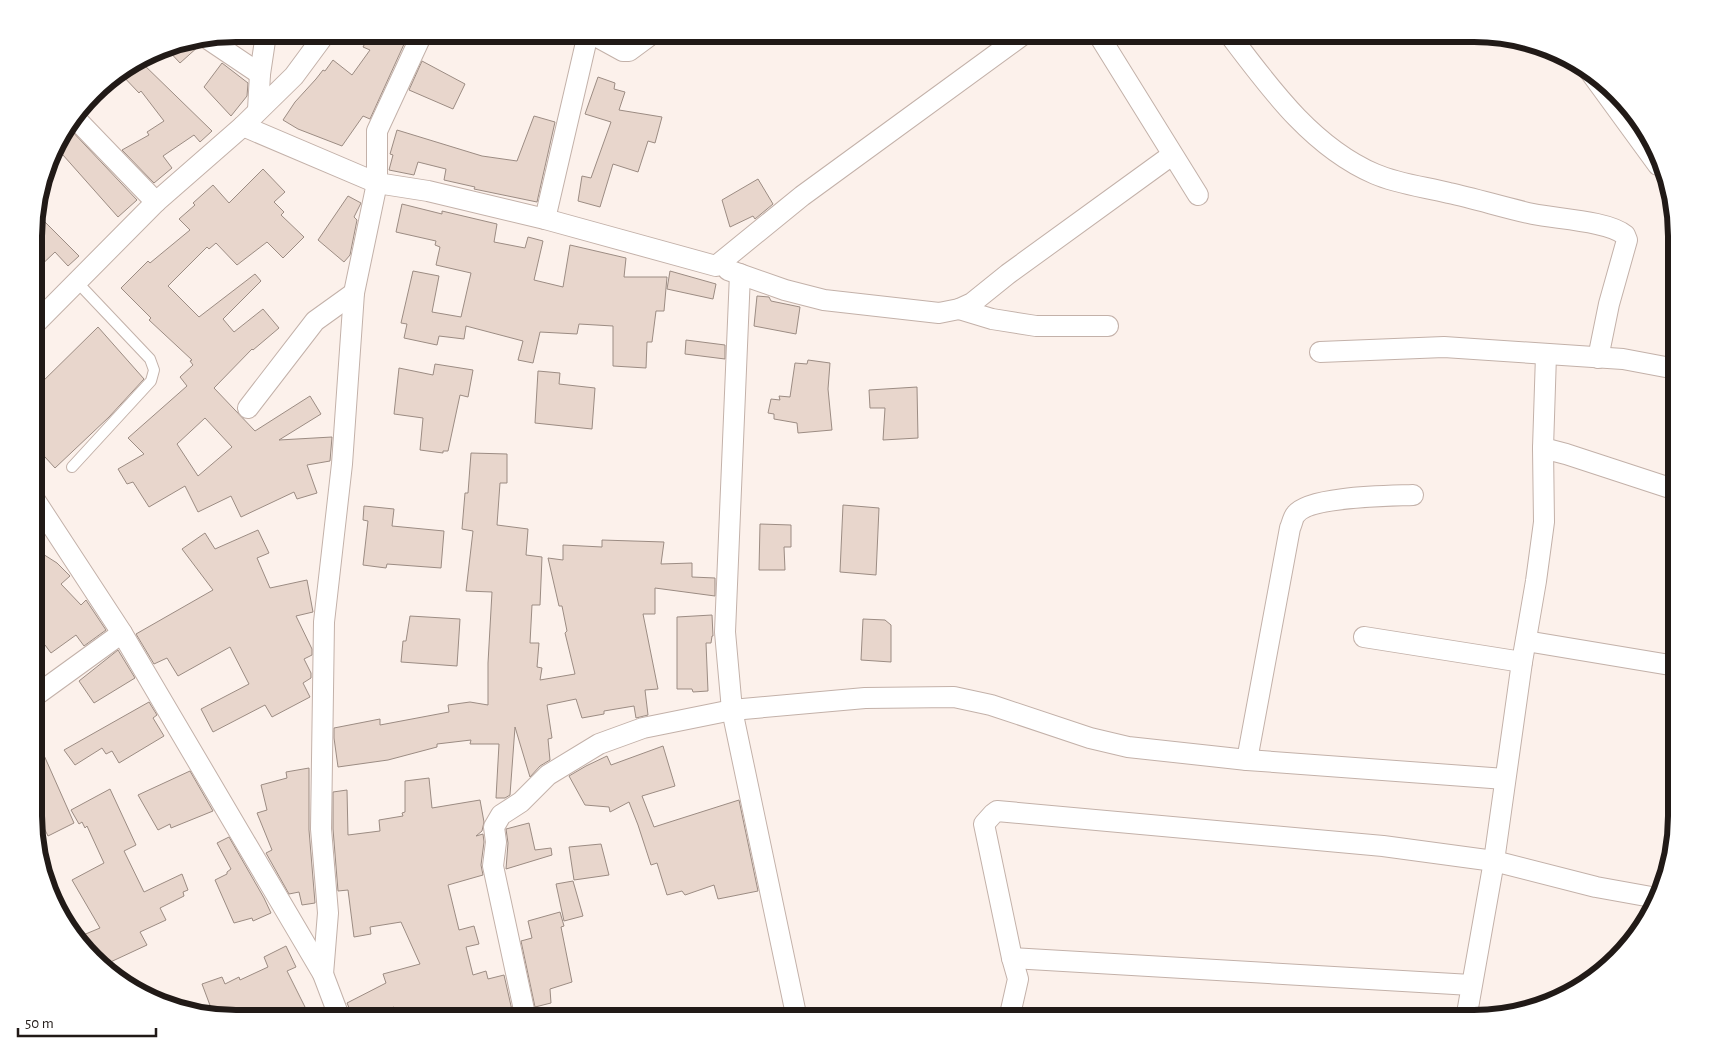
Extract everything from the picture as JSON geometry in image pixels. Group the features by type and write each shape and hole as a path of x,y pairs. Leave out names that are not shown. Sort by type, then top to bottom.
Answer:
{"street":[{"path":"258,110 260,74 265,43"},
{"path":"42,318 156,202 243,126 294,76 318,43"},
{"path":"323,974 328,912 321,829 324,622 342,464 354,293 377,183 377,131 418,43"},
{"path":"545,220 586,43"},
{"path":"608,43 623,51 629,51 640,43"},
{"path":"716,266 802,196 1012,43"},
{"path":"1104,43 1198,195"},
{"path":"1237,43 1261,76 1300,120 1329,147 1375,174 1404,183 1534,214 1613,228 1625,235 1627,240 1610,297 1598,358"},
{"path":"215,44 260,74"},
{"path":"80,122 156,202"},
{"path":"243,126 377,183 428,191 545,220 716,266 785,290 824,300 939,313 959,309 972,303 1008,274 1172,154"},
{"path":"740,274 725,632 732,710 795,1010"},
{"path":"248,408 315,322 354,293"},
{"path":"959,309 992,319 1036,326 1108,326"},
{"path":"1320,352 1444,347 1623,359 1668,367"},
{"path":"1467,1010 1494,861 1504,779 1544,522 1543,448 1546,354"},
{"path":"1543,448 1668,487"},
{"path":"1246,760 1290,528 1296,513 1308,505 1324,502 1368,497 1413,495"},
{"path":"42,509 122,633 323,974 337,1010"},
{"path":"42,692 122,633"},
{"path":"1364,637 1522,662"},
{"path":"1526,640 1668,665"},
{"path":"524,1010 494,866 496,842 494,827 501,815 521,802 548,775 599,744 643,728 732,710 865,698 954,697 991,705 1090,738 1128,747 1246,760 1504,779"},
{"path":"1011,1010 1018,979 984,824 998,811 1383,846 1494,861 1596,887 1651,897"},
{"path":"1012,958 1471,985"}],"lane":[{"path":"72,466 150,381 154,370 150,359 78,283"}],"building":[{"path":"365,43 405,43 370,119 363,116 342,146 298,129 283,120 295,102 333,60 352,75 370,50 363,47"},
{"path":"199,46 199,46 180,63 171,54"},
{"path":"422,61 465,84 453,109 409,90"},
{"path":"222,63 248,83 247,96 231,116 204,87"},
{"path":"144,65 212,131 200,142 194,135 163,156 172,168 154,183 122,150 149,135 147,132 164,121 141,91 139,93 125,78"},
{"path":"598,77 615,83 614,89 625,92 619,110 662,117 655,143 648,141 638,172 613,164 600,207 578,201 582,176 591,178 611,122 585,114"},
{"path":"534,116 555,122 537,202 474,189 475,187 444,180 446,169 418,162 414,175 389,170 393,155 390,154 397,130 482,156 517,161"},
{"path":"73,132 137,200 118,217 61,153"},
{"path":"263,169 285,192 274,202 284,212 281,215 304,237 283,258 267,242 237,265 216,243 209,249 207,247 168,286 199,317 255,274 261,281 223,319 234,332 263,309 279,328 252,349 214,388 255,431 310,396 321,414 279,440 332,437 330,461 307,465 317,493 297,499 294,492 241,517 231,496 198,512 185,486 149,507 133,482 127,484 118,469 144,454 128,438 187,386 180,377 193,365 190,361 192,360 149,320 151,318 121,288 148,261 150,263 190,230 179,219 213,185 229,203","holes":["205,418 232,447 198,476 177,444"]},
{"path":"758,179 773,204 755,219 753,216 730,227 722,200"},
{"path":"348,196 361,203 354,217 357,220 350,255 344,262 318,240"},
{"path":"402,204 442,214 442,211 497,224 494,242 525,248 528,237 543,241 534,280 563,287 570,245 626,258 624,277 667,277 664,311 656,311 652,342 647,342 646,368 613,366 613,326 579,324 577,334 540,332 533,363 518,360 523,341 466,326 464,339 439,336 437,345 404,338 407,324 401,323 413,271 439,276 432,312 461,317 471,273 436,265 440,247 435,245 436,241 396,232"},
{"path":"43,220 79,256 68,266 55,252 42,264"},
{"path":"670,271 716,284 713,299 667,289"},
{"path":"757,296 769,297 771,301 800,307 796,334 754,326"},
{"path":"98,327 144,379 109,417 55,468 42,454 42,382"},
{"path":"686,340 725,345 725,359 685,354"},
{"path":"808,360 830,363 828,389 832,430 798,433 797,423 774,419 774,414 768,413 771,399 780,400 779,396 790,397 795,363 807,364"},
{"path":"435,364 473,370 468,397 460,395 448,451 443,451 443,453 420,450 423,418 394,414 399,368 433,375"},
{"path":"538,371 560,373 559,384 595,388 592,429 535,423"},
{"path":"917,387 918,438 883,440 885,408 870,408 869,390"},
{"path":"471,453 507,454 507,483 500,483 497,525 528,529 526,555 542,557 540,605 532,605 530,643 539,643 537,667 542,668 540,680 575,674 565,633 567,631 562,606 559,606 548,558 563,560 563,545 602,547 602,540 664,542 661,564 692,563 692,577 715,578 715,596 655,588 655,614 643,614 658,689 645,690 648,715 636,718 634,706 604,711 604,714 582,718 576,699 547,705 552,738 548,739 550,760 540,766 530,777 515,727 510,795 505,798 496,798 499,744 470,744 471,740 437,744 437,747 388,760 338,767 334,738 334,728 380,719 380,725 449,712 448,705 470,702 488,705 492,592 466,591 473,531 462,529 465,493 468,493"},
{"path":"843,505 879,508 876,575 840,572"},
{"path":"364,506 394,509 392,526 444,531 441,568 387,564 386,568 363,565 368,521 363,520"},
{"path":"760,524 791,525 791,547 784,547 785,570 759,570"},
{"path":"258,530 269,553 257,558 270,588 307,580 313,612 296,616 312,649 312,655 304,659 311,673 311,678 303,683 310,697 272,717 265,705 213,732 201,709 249,684 230,647 178,676 167,658 154,664 136,634 213,590 182,549 205,533 215,549"},
{"path":"42,553 57,563 70,576 61,584 81,605 86,600 106,630 84,646 76,635 51,653 45,645 42,647"},
{"path":"712,615 713,636 711,643 706,643 708,691 693,692 692,689 677,689 677,617"},
{"path":"410,616 460,619 457,666 401,662 403,641 406,641"},
{"path":"863,619 885,620 891,625 891,662 861,660"},
{"path":"118,650 135,678 94,703 79,681"},
{"path":"149,702 157,715 153,718 164,736 119,763 112,751 106,754 102,748 75,765 64,750"},
{"path":"663,746 675,786 642,796 654,827 739,800 758,891 718,899 714,885 685,895 682,891 667,895 657,863 651,865 629,802 610,812 609,807 585,805 569,776 607,756 611,765"},
{"path":"42,751 74,823 48,836 43,825 42,817"},
{"path":"309,768 309,830 315,903 302,905 299,892 289,894 266,853 272,850 257,813 267,810 261,785 287,778 286,772"},
{"path":"190,771 213,811 171,828 170,824 158,830 138,795"},
{"path":"429,778 432,808 480,800 484,822 482,831 476,836 483,834 484,842 481,865 483,875 448,885 459,930 474,926 479,944 466,947 473,975 486,971 488,979 504,975 512,1010 427,1010 426,1008 420,1010 395,1010 394,1007 386,1010 350,1010 347,1003 386,983 383,974 420,964 401,922 370,927 371,934 354,937 348,890 338,891 333,829 333,792 347,790 348,835 380,831 379,820 403,816 402,813 405,812 405,781"},
{"path":"110,789 136,845 124,851 144,892 182,874 188,890 183,892 184,896 160,908 166,920 140,932 147,945 109,963 83,935 100,928 72,880 104,863 87,826 85,828 82,822 79,824 71,810"},
{"path":"529,823 535,850 551,848 552,855 506,869 508,843 506,829"},
{"path":"229,837 271,913 253,921 252,918 234,923 215,880 227,874 231,869 217,843"},
{"path":"601,844 609,875 574,880 569,847"},
{"path":"573,881 583,916 564,921 556,884"},
{"path":"560,912 564,926 561,927 572,982 550,989 551,1003 535,1007 521,941 532,938 528,921"},
{"path":"286,946 296,967 287,971 306,1010 211,1009 202,984 222,977 225,984 239,977 240,980 268,967 264,957"}]}
